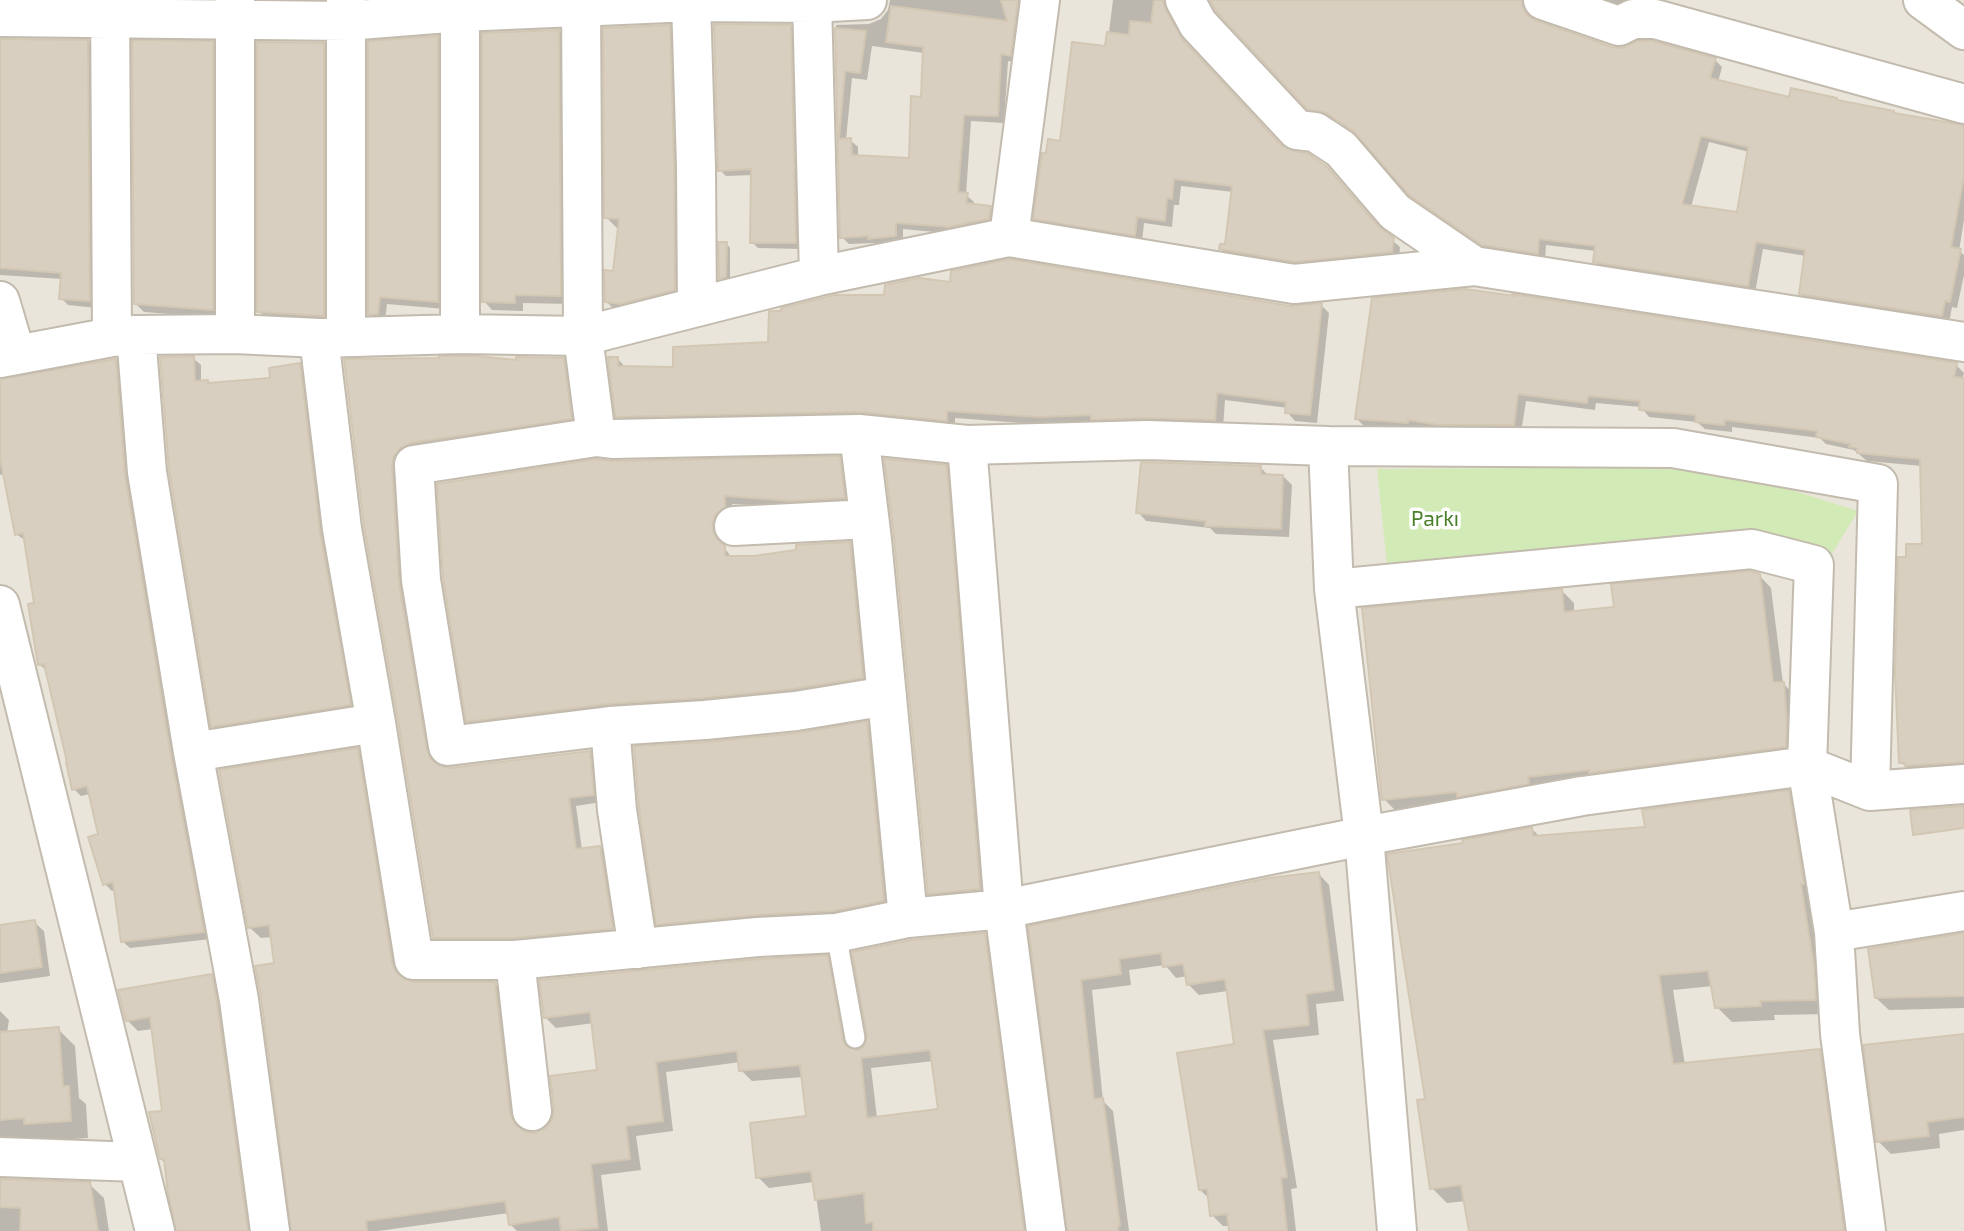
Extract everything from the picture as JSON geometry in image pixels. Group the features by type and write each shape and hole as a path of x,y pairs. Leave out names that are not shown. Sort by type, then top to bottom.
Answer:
{"street":[{"path":"0,17 110,9 346,10 581,3 867,0"},
{"path":"1009,237 1040,0"},
{"path":"1185,0 1198,24 1297,130 1315,132 1341,149 1395,212 1475,266"},
{"path":"1543,0 1619,26 1633,19 1655,19 1691,13 1964,104"},
{"path":"1923,0 1964,30"},
{"path":"691,1 697,307"},
{"path":"812,2 819,276"},
{"path":"581,3 583,336 596,437"},
{"path":"460,334 461,6"},
{"path":"110,9 124,336 192,752 239,1000 270,1231"},
{"path":"235,9 235,334"},
{"path":"346,10 332,337 342,529 414,960 515,960 758,937 836,933 908,918 1004,909 1364,836 1582,796 1807,766 1870,790 1964,784"},
{"path":"0,301 8,356 124,336 583,336 819,276 1009,237 1294,284 1475,266 1964,342"},
{"path":"859,433 908,918"},
{"path":"887,696 770,713 610,726 448,746 421,580 414,465 596,437 612,439 859,433 967,445 1147,440 1328,446 1673,448 1878,484 1870,790"},
{"path":"967,445 1004,909 1046,1231"},
{"path":"1328,446 1334,589 1364,836 1397,1231"},
{"path":"734,526 869,519"},
{"path":"1334,589 1752,549 1814,565 1807,766 1834,932 1840,1034 1866,1231"},
{"path":"0,605 155,1231"},
{"path":"192,752 376,723"},
{"path":"610,726 617,810 638,949"},
{"path":"1834,932 1964,911"},
{"path":"515,960 532,1111"},
{"path":"0,1157 138,1162"}],"lane":[{"path":"836,933 855,1038"}],"shaded area":[{"path":"0,0 1964,0 1964,1231 0,1231"}],"green space":[{"name":"Parkı","path":"1677,467 1750,477 1858,511 1830,557 1809,543 1747,529 1641,547 1388,575 1377,469"}],"building":[{"path":"1001,0 1018,0 1011,56 1001,54 998,116 964,115 958,192 968,193 966,203 991,206 989,219 949,227 896,223 896,236 840,238 835,28 866,31 860,73 845,71 839,139 851,138 852,155 909,158 911,96 921,97 923,47 886,42 891,6 1007,21"},
{"path":"1154,0 1163,0 1182,39 1281,145 1307,153 1326,166 1378,226 1394,238 1392,252 1295,262 1219,249 1220,244 1225,244 1232,186 1174,179 1172,199 1167,198 1165,221 1137,217 1135,236 1033,219 1042,153 1046,153 1048,139 1060,141 1072,42 1105,46 1107,32 1129,35 1130,21 1151,23"},
{"path":"1210,0 1522,0 1526,14 1535,20 1612,47 1621,48 1638,41 1652,41 1716,58 1710,78 1789,97 1791,88 1894,113 1964,125 1964,176 1951,247 1961,249 1950,302 1945,301 1942,316 1799,294 1805,250 1756,242 1748,286 1593,262 1595,246 1539,239 1538,254 1482,245 1410,196 1353,131 1326,113 1307,109 1216,11","holes":["1701,136 1748,147 1737,212 1682,204"]},
{"path":"714,24 791,25 796,243 750,243 751,169 718,171"},
{"path":"670,25 675,290 621,304 605,302 604,270 613,271 619,219 604,218 603,28"},
{"path":"559,30 561,296 515,295 515,303 482,302 482,33"},
{"path":"438,36 438,302 380,297 378,314 368,315 368,41"},
{"path":"0,39 88,40 90,301 59,299 61,273 0,268"},
{"path":"132,40 213,41 213,310 134,304"},
{"path":"257,42 324,43 324,316 257,312"},
{"path":"718,242 727,242 726,277 719,279"},
{"path":"1009,259 1290,306 1322,303 1310,415 1285,413 1286,402 1217,393 1215,420 1091,420 1091,415 1039,417 947,411 947,421 859,412 615,417 608,357 618,357 618,366 673,367 673,347 768,342 769,311 781,311 781,308 835,295 884,295 885,285 919,278 950,282 951,271"},
{"path":"1465,289 1957,363 1954,377 1964,378 1964,762 1905,766 1904,763 1899,763 1895,673 1898,557 1906,557 1906,544 1922,544 1920,459 1857,453 1857,448 1849,447 1850,444 1816,437 1817,431 1725,420 1724,425 1695,422 1696,415 1639,410 1640,401 1588,396 1587,403 1518,394 1514,425 1438,425 1408,420 1408,423 1355,419 1372,298"},
{"path":"194,356 195,381 208,380 208,383 270,378 269,368 300,363 320,532 351,705 211,727 169,469 160,357"},
{"path":"439,356 516,360 516,357 564,358 572,419 411,443 400,448 394,456 392,466 399,583 427,750 431,759 439,766 450,768 590,751 594,795 569,798 576,849 600,846 613,929 514,938 433,938 364,526 344,359"},
{"path":"116,359 125,475 171,756 204,932 121,942 113,882 103,885 88,837 98,834 87,786 72,790 44,664 38,665 28,604 34,603 23,533 15,535 0,458 0,379"},
{"path":"840,456 845,498 791,501 725,496 725,507 715,515 712,528 716,538 725,546 725,556 754,556 796,550 796,545 850,542 863,678 793,689 608,704 466,722 443,578 437,484 596,459 612,461"},
{"path":"884,459 947,465 980,889 928,894"},
{"path":"1141,462 1261,466 1261,474 1283,475 1281,529 1205,526 1206,521 1136,513"},
{"path":"1750,571 1760,574 1773,682 1784,682 1786,747 1589,773 1589,770 1528,777 1529,784 1457,797 1457,792 1382,800 1362,608 1562,589 1564,612 1614,607 1611,584"},
{"path":"867,721 884,901 833,911 656,925 639,807 634,746 798,733"},
{"path":"358,748 392,963 396,972 404,979 414,982 495,982 510,1113 515,1124 524,1131 534,1133 544,1129 552,1120 554,1109 550,1076 597,1070 590,1012 544,1018 539,980 828,955 843,1040 846,1046 857,1050 863,1047 867,1037 852,952 911,940 985,933 1024,1231 873,1231 873,1222 866,1223 864,1193 815,1200 811,1171 756,1178 750,1123 806,1116 800,1065 739,1071 737,1051 656,1062 663,1121 626,1126 630,1159 591,1164 598,1228 561,1231 559,1217 509,1225 505,1201 366,1221 367,1231 291,1231 255,966 274,963 269,925 248,928 219,770","holes":["930,1050 938,1109 867,1118 861,1058"]},
{"path":"1789,790 1804,884 1801,884 1814,966 1816,1000 1760,1001 1761,1006 1715,1008 1708,971 1659,975 1673,1064 1820,1049 1844,1231 1469,1231 1461,1185 1430,1189 1417,1100 1425,1099 1387,854 1463,843 1462,840 1532,827 1533,836 1645,827 1642,810"},
{"path":"1964,806 1964,828 1913,835 1910,810"},
{"path":"1319,872 1334,990 1306,994 1309,1025 1263,1030 1287,1177 1281,1178 1287,1231 1229,1231 1227,1214 1210,1216 1207,1189 1199,1190 1177,1053 1234,1044 1225,979 1187,985 1183,964 1163,967 1161,953 1119,959 1121,974 1081,980 1094,1099 1103,1098 1120,1226 1118,1231 1067,1231 1028,926 1269,878"},
{"path":"35,920 42,967 0,973 0,925"},
{"path":"1964,933 1964,996 1875,998 1868,949"},
{"path":"212,974 248,1231 176,1231 164,1159 160,1159 149,1112 162,1111 150,1017 126,1021 118,990"},
{"path":"59,1027 63,1086 69,1086 71,1121 24,1124 24,1118 0,1120 0,1032"},
{"path":"1964,1034 1964,1117 1927,1122 1929,1136 1876,1142 1863,1045"},
{"path":"0,1179 90,1182 98,1231 20,1231 21,1208 0,1207"}]}
